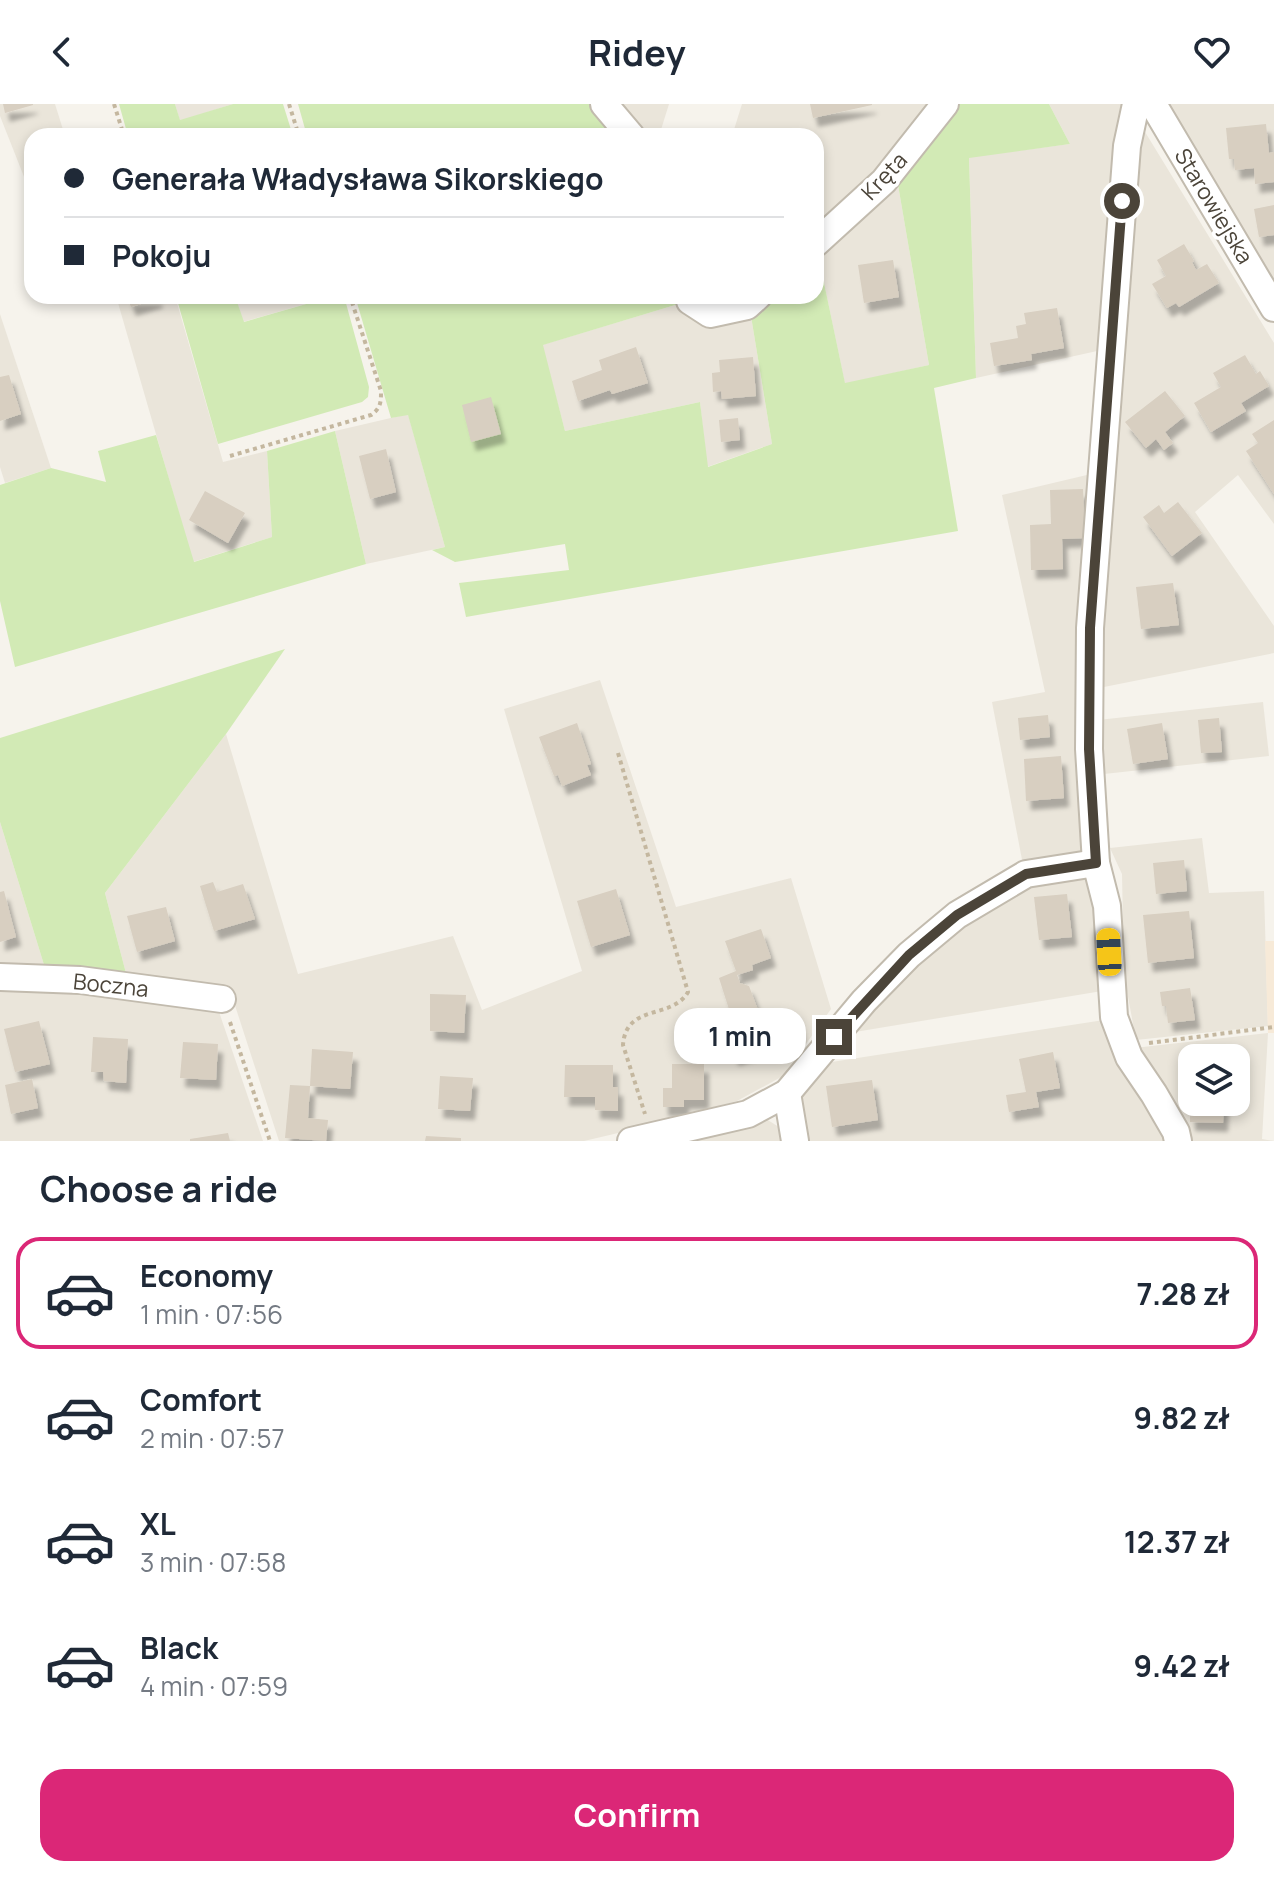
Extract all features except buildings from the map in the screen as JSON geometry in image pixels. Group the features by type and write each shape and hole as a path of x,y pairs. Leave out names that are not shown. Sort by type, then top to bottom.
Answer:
{"street":[{"path":"604,104 624,128"},
{"name":"Kręta","path":"824,236 884,181 945,104"},
{"path":"1136,104 1125,161 1090,628 1089,749 1096,863 1107,906 1114,1017 1125,1046 1176,1132 1178,1141"},
{"name":"Starowiejska","path":"1153,104 1274,308"},
{"path":"695,304 710,314 749,304"},
{"path":"641,1138 748,1114 787,1093 864,1001 900,964 957,915 1026,874 1096,863"},
{"name":"Boczna","path":"0,977 80,980 222,999"},
{"path":"787,1093 795,1141"}],"path":[{"path":"114,104 122,128"},
{"path":"289,104 296,128"},
{"path":"230,456 371,415 378,410 381,391 353,304"},
{"path":"618,753 688,992 677,1004 637,1018 628,1026 624,1036 623,1045 641,1138"},
{"path":"222,999 270,1141"},
{"path":"1125,1046 1274,1027"}],"shaded area":[{"path":"0,104 55,104 62,128 24,128 24,177 0,116"},
{"path":"175,104 233,104 180,121"},
{"path":"620,104 669,104 662,128 639,128"},
{"path":"742,104 938,104 879,177 824,227 824,128 734,128"},
{"path":"1049,104 1129,104 1121,144 1097,351 976,378 969,157 1070,144"},
{"path":"1167,104 1274,104 1274,282"},
{"path":"1142,127 1274,343 1274,524 1238,475 1195,512 1274,626 1274,653 1099,688 1122,326"},
{"path":"897,179 929,365 845,384 824,283 824,248"},
{"path":"118,304 177,304 223,462 267,451 272,537 193,562"},
{"path":"237,304 306,304 243,322"},
{"path":"678,304 750,310 772,444 707,467 700,402 565,431 542,345"},
{"path":"0,314 51,468 5,483 0,467"},
{"path":"408,414 445,547 366,564 335,431"},
{"path":"1091,474 1087,847 1080,854 1023,865 992,702 1045,692 1002,495"},
{"path":"600,680 676,907 791,878 831,1009 783,1076 737,1101 631,1130 584,1141 279,1141 229,987 127,977 105,893 226,734 298,974 453,936 482,1010 582,971 504,709"},
{"path":"1263,702 1269,756 1104,774 1098,720"},
{"path":"0,822 45,968 0,965"},
{"path":"1202,838 1209,893 1264,891 1268,1026 1136,1040 1124,975 1122,874 1110,848"},
{"path":"1089,879 1099,917 1102,991 849,1033 873,1000 969,915 1028,886"},
{"path":"1265,941 1274,941 1274,1033 1268,1033"},
{"path":"0,986 216,1003 263,1141 0,1141"},
{"path":"1104,1020 1172,1141 803,1141 798,1099 825,1063"},
{"path":"1268,1033 1262,1139 1274,1141 1192,1141 1180,1116 1250,1116 1250,1044 1178,1044 1178,1112 1134,1048"},
{"path":"763,1117 782,1129 784,1141 669,1141"}],"green space":[{"path":"119,104 175,104 180,120 233,104 283,104 290,128 126,128"},
{"path":"298,104 597,104 617,128 305,128"},
{"path":"952,104 1049,104 1070,144 969,158 976,378 934,388 958,531 466,617 459,583 569,570 565,544 455,562 432,550 445,547 408,415 391,418 357,304 678,304 543,345 565,431 700,402 708,467 772,444 750,310 757,304 824,304 824,283 845,383 929,365 897,179"},
{"path":"178,304 238,304 244,322 306,304 346,304 369,387 368,397 362,402 218,444"},
{"path":"335,431 366,564 15,667 0,601 0,485 51,468 106,482 98,451 156,435 194,562 272,537 267,451"},
{"path":"285,649 226,734 105,893 127,977 45,968 0,822 0,738"}],"route":[{"path":"834,1037 909,955 957,915 1026,874 1096,863 1089,749 1090,628 1122,201"}]}
